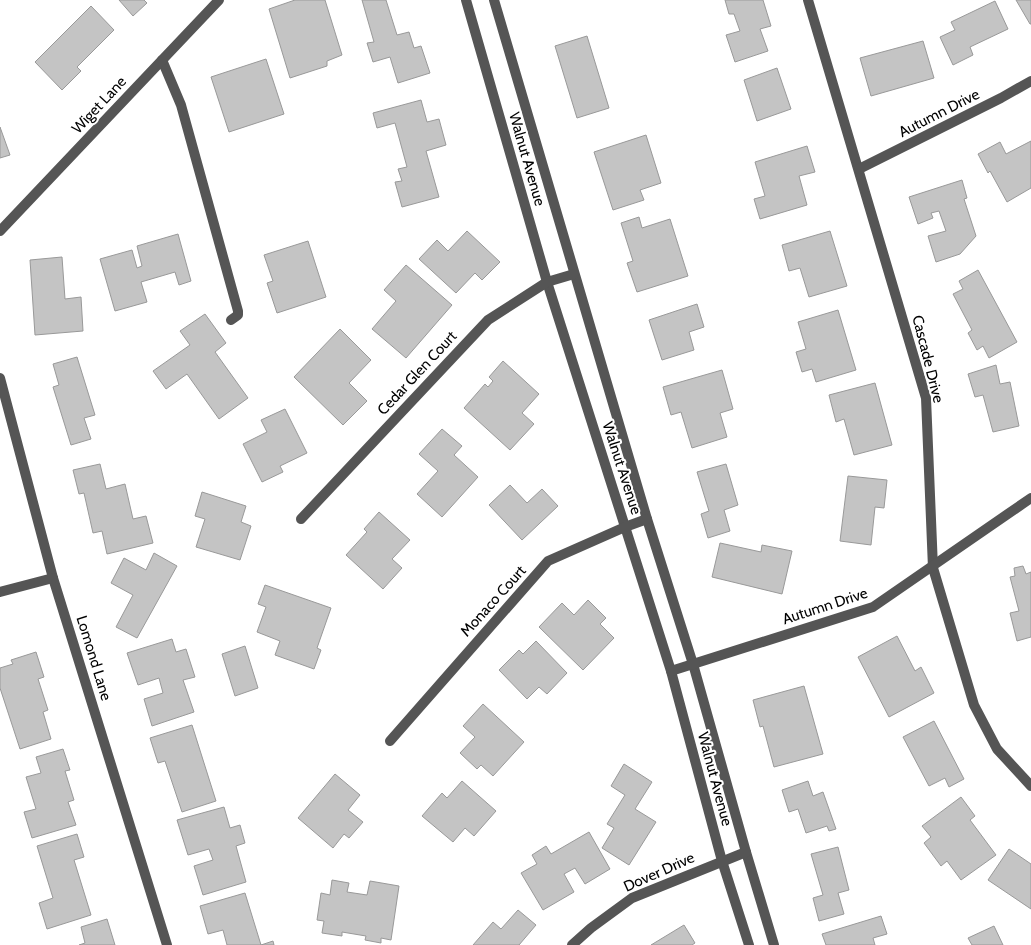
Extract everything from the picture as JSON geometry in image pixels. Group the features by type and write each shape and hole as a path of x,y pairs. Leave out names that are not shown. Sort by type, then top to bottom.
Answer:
{"street":[{"name":"Wiget Lane","path":"0,231 219,0"},
{"name":"Walnut Avenue","path":"466,0 547,282 671,671 722,861 749,945"},
{"name":"Walnut Avenue","path":"494,0 647,519 693,664 774,945"},
{"name":"Cascade Drive","path":"808,0 926,398 932,568 974,705 997,749 1031,786"},
{"path":"162,60 181,105 238,311 238,315 231,320"},
{"name":"Autumn Drive","path":"859,169 1001,98 1031,81"},
{"name":"Cedar Glen Court","path":"300,519 488,320 547,282 574,274"},
{"name":"Lomond Lane","path":"0,378 53,578 167,945"},
{"name":"Autumn Drive","path":"671,671 873,607 932,568 1031,498"},
{"name":"Monaco Court","path":"390,741 548,561 625,527 647,519"},
{"path":"0,592 53,578"},
{"name":"Dover Drive","path":"572,945 591,928 632,898 746,852"}],"building":[{"path":"119,0 144,0 147,3 133,16"},
{"path":"295,0 325,0 342,55 327,61 327,66 290,78 269,9"},
{"path":"362,0 386,0 397,35 409,32 414,48 421,46 430,73 398,83 390,57 373,62 367,43 374,42"},
{"path":"725,0 763,0 771,26 760,29 768,51 735,62 726,35 740,31 734,14 729,14"},
{"path":"1016,0 1031,0 1031,24 1030,24"},
{"path":"995,1 1008,29 970,47 973,55 953,65 940,37 955,30 951,22"},
{"path":"91,6 114,30 77,67 81,71 62,90 35,62"},
{"path":"587,36 609,108 577,118 555,46"},
{"path":"923,41 934,78 871,96 860,58"},
{"path":"266,59 284,114 229,132 211,77"},
{"path":"777,68 791,109 757,121 744,80"},
{"path":"421,100 427,122 439,119 446,145 426,151 439,197 402,207 395,182 402,181 398,169 407,167 395,123 377,128 373,113"},
{"path":"0,127 10,155 0,158"},
{"path":"646,135 661,183 640,190 644,200 613,210 594,152"},
{"path":"1031,141 1031,188 1007,202 990,171 988,173 978,154 1000,142 1006,154"},
{"path":"807,146 815,172 799,176 807,205 760,219 754,199 765,196 755,162"},
{"path":"962,180 967,198 964,199 976,236 960,254 936,262 928,236 946,231 939,211 931,213 933,218 918,224 909,197"},
{"path":"639,217 642,228 670,219 688,276 637,292 627,263 633,261 621,223"},
{"path":"467,231 500,262 482,280 475,273 456,293 419,259 437,240 448,251"},
{"path":"830,231 847,286 809,297 800,268 789,271 782,245"},
{"path":"178,234 191,281 179,285 175,272 141,282 147,302 115,311 100,259 132,250 137,268 142,266 137,246"},
{"path":"308,241 326,297 277,313 267,283 273,281 264,255"},
{"path":"62,257 65,299 81,297 83,331 35,335 30,260"},
{"path":"406,265 452,305 406,358 372,329 396,301 384,290"},
{"path":"978,270 1017,342 989,358 983,346 977,350 968,333 972,330 953,294 963,289 959,281"},
{"path":"697,304 704,327 689,332 694,350 662,360 649,320"},
{"path":"838,310 856,370 816,382 812,369 802,372 796,352 806,349 798,322"},
{"path":"205,314 226,343 215,352 248,398 219,419 187,374 166,389 153,371 190,345 180,331"},
{"path":"340,329 371,360 349,383 367,401 343,425 294,377"},
{"path":"77,357 95,415 84,418 91,439 71,445 53,387 59,385 53,364"},
{"path":"503,361 539,394 522,413 534,424 510,450 464,408 485,384 488,387 493,381 489,377"},
{"path":"996,365 1000,384 1010,382 1019,426 993,432 983,395 975,397 968,374"},
{"path":"722,370 733,409 720,413 727,437 692,448 681,412 671,415 663,387"},
{"path":"875,383 892,445 854,455 844,419 836,422 829,395"},
{"path":"285,409 307,453 280,466 283,472 262,482 243,444 267,432 261,420"},
{"path":"442,429 462,446 454,455 478,477 442,517 417,494 438,471 419,454"},
{"path":"100,464 106,489 125,484 133,519 146,516 153,543 107,554 102,531 93,533 84,493 79,494 73,470"},
{"path":"726,464 738,505 724,510 730,531 708,538 701,514 709,511 697,472"},
{"path":"848,476 887,480 884,508 875,507 871,545 840,541"},
{"path":"510,485 527,503 542,489 558,506 522,540 489,505"},
{"path":"202,492 246,506 241,522 251,526 240,560 196,547 205,519 195,516"},
{"path":"379,512 410,540 392,559 402,568 383,589 346,555 367,532 364,529"},
{"path":"720,543 761,552 762,545 792,551 782,594 712,577"},
{"path":"154,553 177,566 137,638 116,627 133,595 111,583 124,558 146,570"},
{"path":"1023,566 1026,574 1031,572 1031,637 1017,641 1010,613 1019,611 1010,577 1015,576 1014,568"},
{"path":"265,585 331,608 317,648 321,650 314,669 275,655 280,641 257,632 266,607 258,604"},
{"path":"588,600 606,618 600,624 614,638 583,670 539,627 562,603 574,615"},
{"path":"897,636 915,671 921,667 934,693 889,717 858,657"},
{"path":"172,639 176,652 186,649 195,677 183,680 194,712 152,726 144,699 163,693 159,678 138,685 127,653"},
{"path":"536,641 567,673 547,694 539,687 527,699 499,670 519,650 523,654"},
{"path":"245,646 258,688 235,696 222,654"},
{"path":"36,652 44,677 38,679 48,710 43,712 51,739 20,749 0,688 0,668 13,664 11,660"},
{"path":"804,686 823,754 774,767 763,726 760,727 753,700"},
{"path":"483,704 524,742 493,776 481,765 477,769 460,753 475,737 463,726"},
{"path":"934,721 964,779 949,787 945,778 929,786 903,737"},
{"path":"192,725 216,801 182,812 165,761 158,763 150,738"},
{"path":"63,749 70,770 65,771 74,800 68,802 76,825 32,838 24,812 36,809 26,777 41,773 36,757"},
{"path":"624,764 652,782 635,809 656,822 629,865 602,848 614,828 607,824 625,795 611,786"},
{"path":"335,774 360,795 348,810 363,822 349,838 344,834 333,848 298,818"},
{"path":"462,781 496,811 474,836 465,828 453,842 422,816 442,793 447,798"},
{"path":"808,781 813,796 823,792 836,829 829,831 827,826 806,833 798,809 789,812 782,790"},
{"path":"961,797 975,816 970,820 996,855 961,880 947,861 941,866 924,843 931,837 922,826"},
{"path":"224,807 230,828 240,825 245,843 236,846 246,882 203,895 194,866 213,860 209,849 188,855 177,820"},
{"path":"589,832 610,869 585,884 575,868 564,874 574,892 543,910 521,873 537,864 532,855 546,846 551,854"},
{"path":"77,834 84,857 74,860 91,915 47,929 39,903 53,898 37,846"},
{"path":"838,847 849,890 838,893 844,914 819,921 813,898 823,895 811,854"},
{"path":"1009,849 1031,864 1031,909 988,880"},
{"path":"332,880 349,883 347,892 367,895 370,881 399,886 391,940 381,938 381,943 365,940 366,936 342,932 342,936 322,933 324,921 317,920 321,893 330,895"},
{"path":"245,893 261,945 227,945 223,930 208,934 200,906"},
{"path":"518,910 536,925 519,945 473,945 493,922 501,929"},
{"path":"881,916 887,934 873,938 875,945 826,945 822,934"},
{"path":"107,919 115,945 79,945 85,943 81,927"},
{"path":"684,925 695,943 692,945 651,945"},
{"path":"994,926 1003,945 972,945 968,938"},
{"path":"273,941 274,945 261,945"}]}
